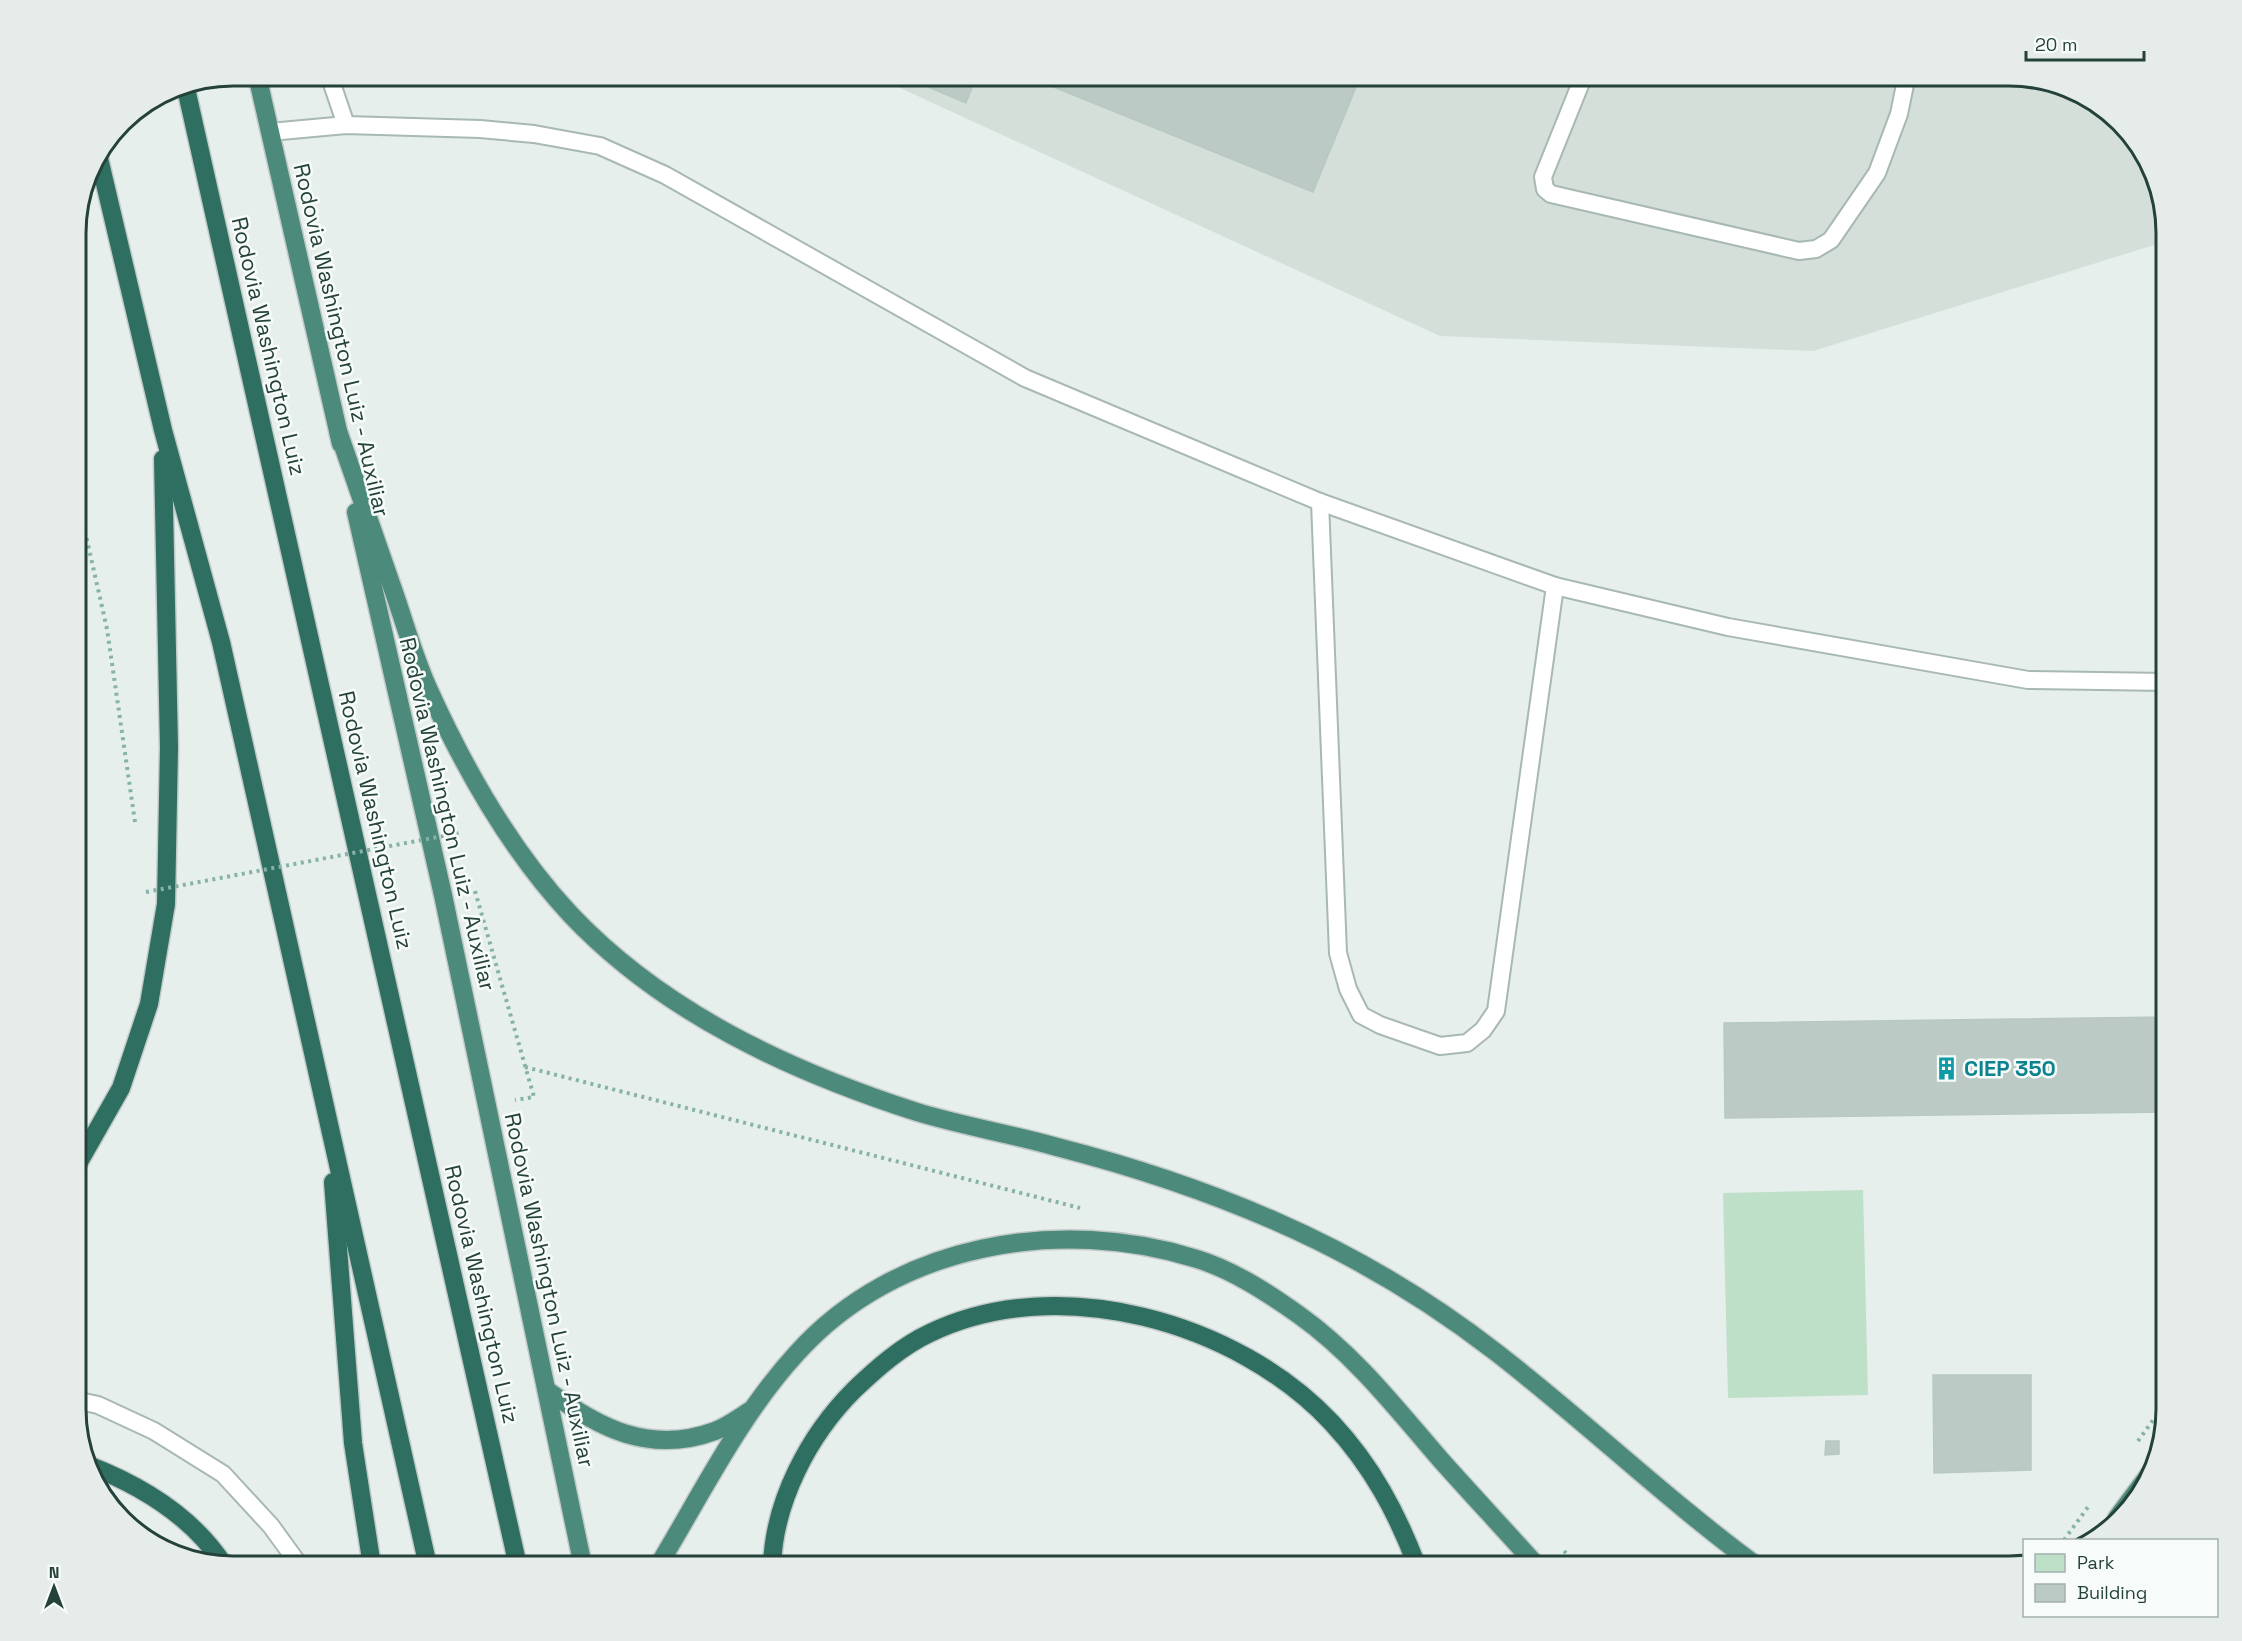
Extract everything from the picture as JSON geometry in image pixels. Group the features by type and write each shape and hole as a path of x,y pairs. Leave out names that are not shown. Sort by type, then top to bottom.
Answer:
{"highway":[{"name":"Rodovia Washington Luiz - Auxiliar","path":"260,86 339,434 487,1106 581,1556"},
{"name":"Rodovia Washington Luiz","path":"187,93 516,1556"},
{"path":"101,167 163,430 221,642 330,1132 368,1288 426,1556"},
{"path":"86,1150 121,1088 149,1004 166,904 169,747 163,430"},
{"path":"339,434 426,683 457,747 490,807 526,858 568,912 605,948 663,993 718,1029 828,1081 921,1113 1060,1147 1177,1182 1275,1221 1344,1254 1414,1296 1495,1351 1745,1556"},
{"path":"330,1132 352,1443 370,1556"},
{"path":"664,1556 753,1409 797,1352 825,1325 897,1278 931,1263 978,1249 1070,1238 1158,1249 1200,1260 1261,1289 1301,1316 1372,1379 1528,1556"},
{"path":"774,1556 781,1511 815,1436 841,1404 868,1377 900,1351 929,1333 966,1318 1000,1309 1053,1307 1102,1310 1154,1318 1194,1331 1269,1368 1332,1422 1356,1451 1391,1504 1413,1556"},
{"path":"548,1391 583,1417 603,1428 626,1436 654,1439 684,1439 716,1431 753,1409"},
{"path":"99,1470 122,1479 158,1499 189,1526 215,1554"}],"lane":[{"path":"333,86 346,125"},
{"path":"1580,86 1543,177 1545,189 1551,194 1799,251 1816,249 1831,240 1877,173 1899,114 1904,86"},
{"path":"270,132 346,125 480,129 534,134 600,146 664,175 1025,378 1320,502 1555,586 1728,627 2028,680 2156,682"},
{"path":"1320,502 1338,953 1348,988 1361,1015 1380,1025 1440,1046 1467,1043 1483,1030 1496,1011 1555,586"},
{"path":"86,1403 154,1431 223,1474 271,1526 293,1556"}],"path":[{"path":"86,537 106,629 136,824"},
{"path":"144,881 146,892 459,833 462,844"},
{"path":"474,889 534,1097 487,1106"}],"shaded area":[{"path":"895,86 2019,86 2038,88 2057,93 2091,110 2120,136 2132,151 2151,194 2155,213 2156,244 1813,351 1440,336"}],"green space":[{"path":"1863,1190 1868,1395 1728,1398 1723,1193"}],"building":[{"path":"926,86 973,86 966,103"},
{"path":"1051,86 1356,86 1313,192"},
{"name":"CIEP 350","path":"2156,1017 2156,1112 1725,1118 1724,1023"},
{"path":"1933,1375 2031,1375 2031,1470 1934,1473"},
{"path":"1826,1441 1839,1441 1839,1454 1825,1455"}],"place":[{"name":"CIEP 350","path":"1946,1068"}]}
